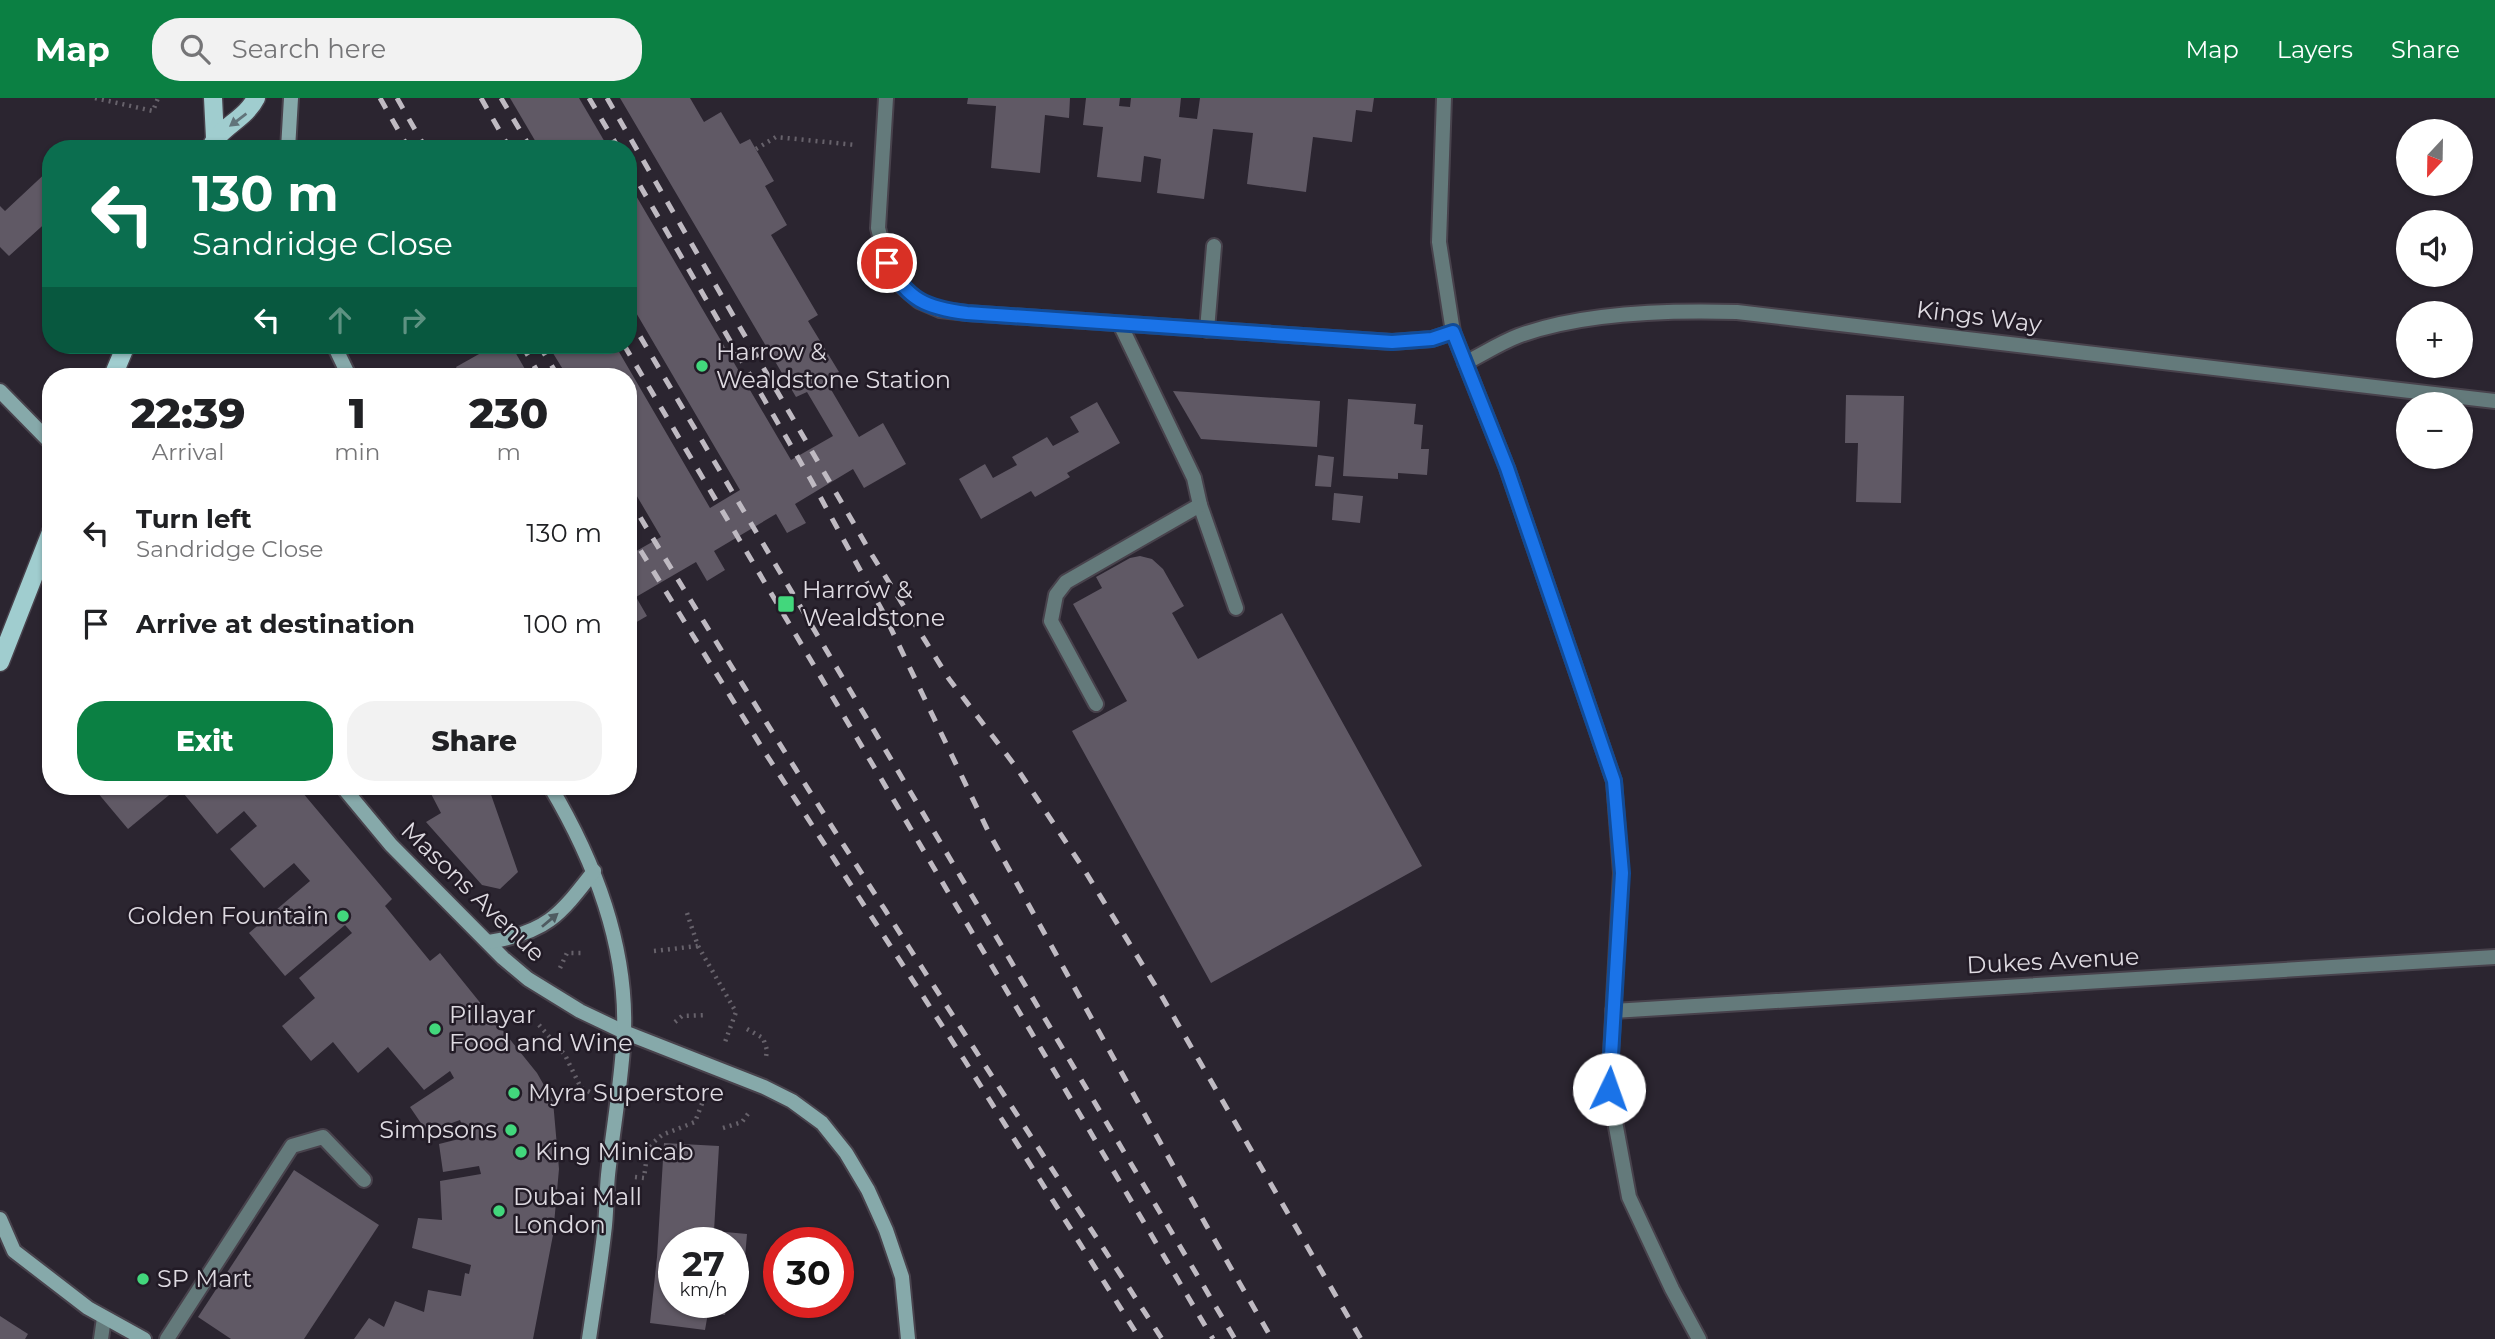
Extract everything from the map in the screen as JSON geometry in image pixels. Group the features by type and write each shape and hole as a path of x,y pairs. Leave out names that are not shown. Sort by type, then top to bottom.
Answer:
{"main road":[{"path":"213,98 215,140"},
{"path":"220,140 250,111 257,98"},
{"path":"0,662 42,555"}],"street":[{"path":"288,140 290,98"},
{"path":"886,98 878,228 887,263 899,284 919,302 940,310 967,313 1392,342 1432,339 1453,332"},
{"path":"1444,98 1439,242 1453,332 1507,468 1614,781 1622,873 1609,1089 1629,1197 1672,1289 1699,1339"},
{"path":"1208,330 1214,246"},
{"name":"Kings Way","path":"1465,363 1517,336 1562,322 1679,311 1737,312 2495,401"},
{"path":"1120,324 1194,478 1200,505 1236,608"},
{"path":"0,391 42,434"},
{"path":"1096,704 1051,621 1056,595 1066,582 1200,505"},
{"name":"Masons Avenue","path":"349,795 391,845 503,958 528,979 580,1011 624,1032 764,1087 792,1101 822,1123 846,1153 868,1190 886,1230 902,1277 908,1339"},
{"path":"555,795 594,872 617,954 623,993 624,1032 618,1107 589,1339"},
{"path":"489,942 518,937 543,927 568,904 594,872"},
{"name":"Dukes Avenue","path":"1613,1011 2495,957"},
{"path":"167,1339 292,1146 323,1137 364,1181"},
{"path":"0,1219 5,1225 7,1250 104,1318 144,1339"},
{"path":"102,1339 104,1318"}],"path":[{"path":"95,98 153,111 158,98"},
{"path":"756,149 776,138 883,146"},
{"path":"687,913 698,946 736,1012 728,1032"},
{"path":"654,951 698,946"},
{"path":"559,972 567,953 583,953"},
{"path":"673,1023 682,1016 706,1015"},
{"path":"539,1025 565,1055 581,1088 618,1107"},
{"path":"747,1029 763,1038 767,1050 766,1060"},
{"path":"631,1177 644,1178 648,1147 662,1135 695,1122 699,1110"}],"building":[{"path":"510,98 579,98 604,140 535,140"},
{"name":"Harrow & Wealdstone Station","path":"620,98 690,98 704,122 721,112 740,144 750,139 774,181 765,186 787,225 771,235 818,315 808,321 839,372 826,381 859,437 883,423 906,464 864,488 853,469 795,504 806,523 787,533 776,514 714,551 725,570 707,581 696,562 637,596 637,551 661,537 637,496 637,383 710,508 740,490 637,314 637,197 791,460 833,436 807,392 796,397"},
{"path":"968,98 1070,98 1069,118 1045,115 1040,173 991,168 996,106 967,104"},
{"path":"1086,98 1120,98 1119,106 1130,107 1131,98 1181,98 1179,117 1197,119 1200,98 1374,98 1372,112 1356,110 1352,142 1313,137 1306,192 1247,184 1253,133 1213,129 1204,199 1157,193 1161,159 1144,156 1141,182 1097,177 1103,127 1083,125"},
{"path":"42,176 42,226 9,256 0,247 0,206 5,211"},
{"path":"479,354 516,354 524,368 457,368"},
{"name":"Harrow & Wealdstone Station","path":"554,354 620,354 628,368 562,368"},
{"path":"1173,391 1320,401 1317,447 1201,439"},
{"path":"1846,395 1904,396 1901,503 1856,502 1858,443 1845,443"},
{"path":"1348,399 1416,404 1414,424 1423,425 1421,449 1429,449 1427,475 1398,473 1398,479 1343,476"},
{"path":"1097,402 1120,443 1067,473 1070,477 1035,497 1031,491 981,519 959,479 985,464 993,478 1017,465 1012,457 1047,437 1053,446 1079,432 1070,417"},
{"path":"1318,455 1334,457 1331,487 1315,486"},
{"path":"1334,493 1363,496 1360,523 1332,520"},
{"path":"1140,556 1152,559 1163,569 1184,606 1172,613 1198,659 1282,613 1422,866 1211,983 1072,731 1127,701 1073,604 1102,588 1096,577 1130,558"},
{"name":"Harrow & Wealdstone Station","path":"637,599 647,616 637,622"},
{"path":"100,795 169,795 128,829"},
{"path":"185,795 305,795 392,899 385,906 430,961 440,953 537,1073 553,1101 559,1169 553,1235 533,1339 354,1339 369,1318 384,1327 395,1301 424,1312 428,1290 461,1296 465,1273 469,1274 471,1265 412,1248 418,1218 442,1220 440,1181 481,1174 479,1166 443,1172 439,1144 467,1137 460,1120 427,1132 410,1107 454,1078 450,1071 424,1090 388,1047 358,1073 333,1042 311,1061 282,1026 315,998 299,978 352,933 345,925 285,976 249,933 310,881 294,863 264,888 230,849 257,826 244,811 217,834"},
{"path":"432,795 491,795 518,872 500,889 482,885 426,822 441,813"},
{"path":"664,1143 719,1146 714,1227 659,1227"},
{"path":"294,1170 379,1225 304,1339 231,1339 198,1317"},
{"path":"658,1241 658,1318 707,1318 705,1330 650,1323"},
{"path":"0,1316 28,1334 25,1339 0,1339"}],"railway":[{"path":"380,98 404,140"},
{"path":"397,98 421,140"},
{"path":"481,98 505,140"},
{"path":"501,98 526,140"},
{"path":"589,98 614,140"},
{"path":"607,98 631,140"},
{"path":"637,150 872,555 949,679 1016,767 1085,871 1161,995 1361,1339"},
{"path":"637,180 811,480 883,612 990,835 1272,1339"},
{"path":"637,331 1235,1339"},
{"path":"527,354 535,368"},
{"path":"545,354 553,368"},
{"path":"629,354 1213,1339"},
{"path":"637,512 825,815 1162,1339"},
{"path":"637,545 764,751 965,1061 1140,1339"}],"place":[{"name":"Harrow & Wealdstone Station","path":"702,366"},
{"name":"Harrow & Wealdstone","path":"786,604"},
{"name":"Golden Fountain","path":"343,916"},
{"name":"Pillayar Food and Wine","path":"435,1029"},
{"name":"Myra Superstore","path":"514,1093"},
{"name":"Simpsons","path":"511,1130"},
{"name":"King Minicab","path":"521,1152"},
{"name":"Dubai Mall London","path":"499,1211"},
{"name":"SP Mart","path":"143,1279"}],"route":[{"path":"887,263 899,284 919,302 940,310 1392,342 1432,339 1453,332 1507,468 1614,781 1622,873 1609,1089"}]}
